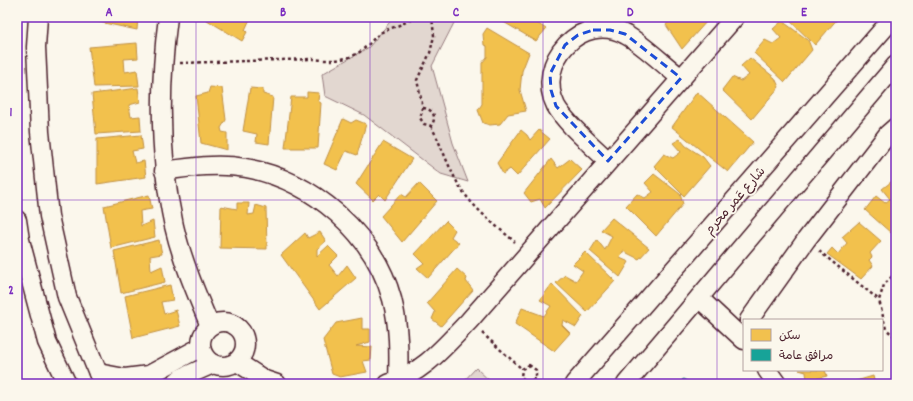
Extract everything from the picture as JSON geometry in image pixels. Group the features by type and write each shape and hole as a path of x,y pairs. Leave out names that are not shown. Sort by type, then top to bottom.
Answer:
{"street":[{"path":"38,17 36,47 40,132 49,216 68,297 101,379 149,375 201,347"},
{"path":"168,17 162,64 164,171 176,234 189,277 210,326"},
{"path":"393,382 431,361 469,322 735,17"},
{"name":"شارع عَمر محرم","path":"574,384 894,17"},
{"path":"608,161 566,119 556,106 551,90 550,74 555,58 565,45 583,33 593,30 610,30 625,34 681,78"},
{"path":"626,384 889,77 896,64"},
{"path":"752,319 806,240 888,134 896,126"},
{"path":"164,171 205,164 246,168 285,179 321,199 352,227 376,261 392,299 399,340 393,382"},
{"path":"17,220 20,240 47,342 67,384"},
{"path":"699,298 743,329"},
{"path":"218,322 226,322 234,324 241,330 245,338 246,347 243,355 237,362 229,366 221,366 213,364 203,354 201,339 204,332 210,326 218,322"},
{"path":"237,362 265,380 278,384"},
{"path":"174,384 182,378 213,364"},
{"path":"768,371 777,384"}],"path":[{"path":"162,64 314,59 330,61 346,58 361,51 371,40 383,32 397,27 413,17"},
{"path":"432,17 434,36 430,53 417,80 423,108 420,114 422,121 431,126 439,140 457,182 475,207 528,254"},
{"path":"423,108 429,109 434,114 434,121 431,126"},
{"path":"806,240 880,300"},
{"path":"896,272 884,285 880,300 886,329 896,338"},
{"path":"469,322 522,369"},
{"path":"529,365 536,370 536,378 528,382 521,377 522,369 529,365"}],"highlighted area":[{"path":"593,30 610,30 625,34 681,78 608,161 556,106 551,90 550,74 565,45 578,35"}],"shaded area":[{"path":"394,17 457,17 432,66 453,143 468,182 441,174 364,115 325,96 322,74 369,47"},
{"path":"476,368 493,384 461,384"}],"building: سكن":[{"path":"90,17 138,17 137,30 90,20"},
{"path":"202,17 248,17 250,19 245,30 247,32 242,41"},
{"path":"495,17 528,17 546,29 536,41"},
{"path":"672,17 701,17 707,21 682,49 666,25"},
{"path":"786,17 839,17 815,45"},
{"path":"782,21 808,40 812,50 785,82 754,53 765,40 773,44 781,38 773,29"},
{"path":"487,28 529,53 522,71 520,90 526,111 508,114 500,124 490,125 483,123 478,110 482,104 482,63 487,57 487,46 484,45 483,34"},
{"path":"137,43 138,58 124,59 125,72 137,70 139,86 94,87 89,47"},
{"path":"750,58 775,78 779,87 752,119 722,90 732,77 741,81 749,75 741,66"},
{"path":"210,87 222,88 226,120 221,128 222,132 227,133 227,150 201,143 196,96 208,93"},
{"path":"138,88 140,102 129,105 131,117 140,116 141,131 96,134 92,94"},
{"path":"250,88 263,89 263,94 273,97 269,144 256,142 257,134 243,131"},
{"path":"307,92 319,93 318,101 321,103 318,148 285,148 291,97 307,97"},
{"path":"697,92 753,142 728,172 672,127"},
{"path":"343,119 351,123 356,120 366,124 357,155 346,151 337,170 324,164"},
{"path":"521,130 530,140 539,130 550,139 517,176 510,169 503,174 497,163"},
{"path":"141,135 143,149 132,151 135,163 144,161 146,177 97,184 97,139"},
{"path":"680,139 686,146 703,157 710,166 684,196 654,166 664,154 673,158 681,152 673,143"},
{"path":"383,142 412,159 385,200 379,194 373,200 356,184"},
{"path":"551,159 558,168 570,159 582,170 545,208 540,199 531,202 524,193"},
{"path":"654,174 680,194 683,204 656,236 626,206 637,194 645,198 653,192 645,183"},
{"path":"896,178 896,228 891,233 865,210 876,196 885,203 890,199 882,189"},
{"path":"419,183 437,201 402,242 381,216 401,194 406,197"},
{"path":"149,195 152,209 140,211 141,226 153,221 155,237 111,248 104,206"},
{"path":"237,203 249,203 248,215 254,214 256,205 266,208 267,249 220,248 221,206 237,209"},
{"path":"612,218 649,248 639,259 623,251 620,258 629,262 620,277 590,251 597,240 605,250 612,236 601,230"},
{"path":"446,221 455,230 451,237 459,243 428,278 417,268 424,263 415,254"},
{"path":"859,222 881,241 870,253 872,257 869,260 873,266 861,279 827,254 832,248 838,254 847,243 842,237"},
{"path":"320,232 326,241 317,249 317,256 328,246 338,256 329,265 338,276 347,265 356,278 320,309 281,255 305,233 308,238"},
{"path":"159,240 162,254 150,256 151,271 162,266 165,282 121,293 114,251"},
{"path":"585,252 615,281 587,312 556,283 565,275 576,281 583,271 573,264"},
{"path":"457,269 467,278 466,281 473,290 441,326 432,319 435,312 427,303"},
{"path":"552,284 583,316 576,327 563,320 562,325 570,333 554,351 515,324 522,308 544,316 551,306 540,300"},
{"path":"170,285 173,300 161,302 164,314 176,310 180,326 133,338 125,296"},
{"path":"362,318 362,329 370,329 370,342 356,346 372,347 371,360 363,361 367,372 340,377 332,374 323,340 336,323"},
{"path":"802,371 825,371 827,376 807,381 806,372"},
{"path":"873,376 875,384 846,384"}],"building: مرافق عامة":[{"path":"683,379 693,384 680,384"}]}
